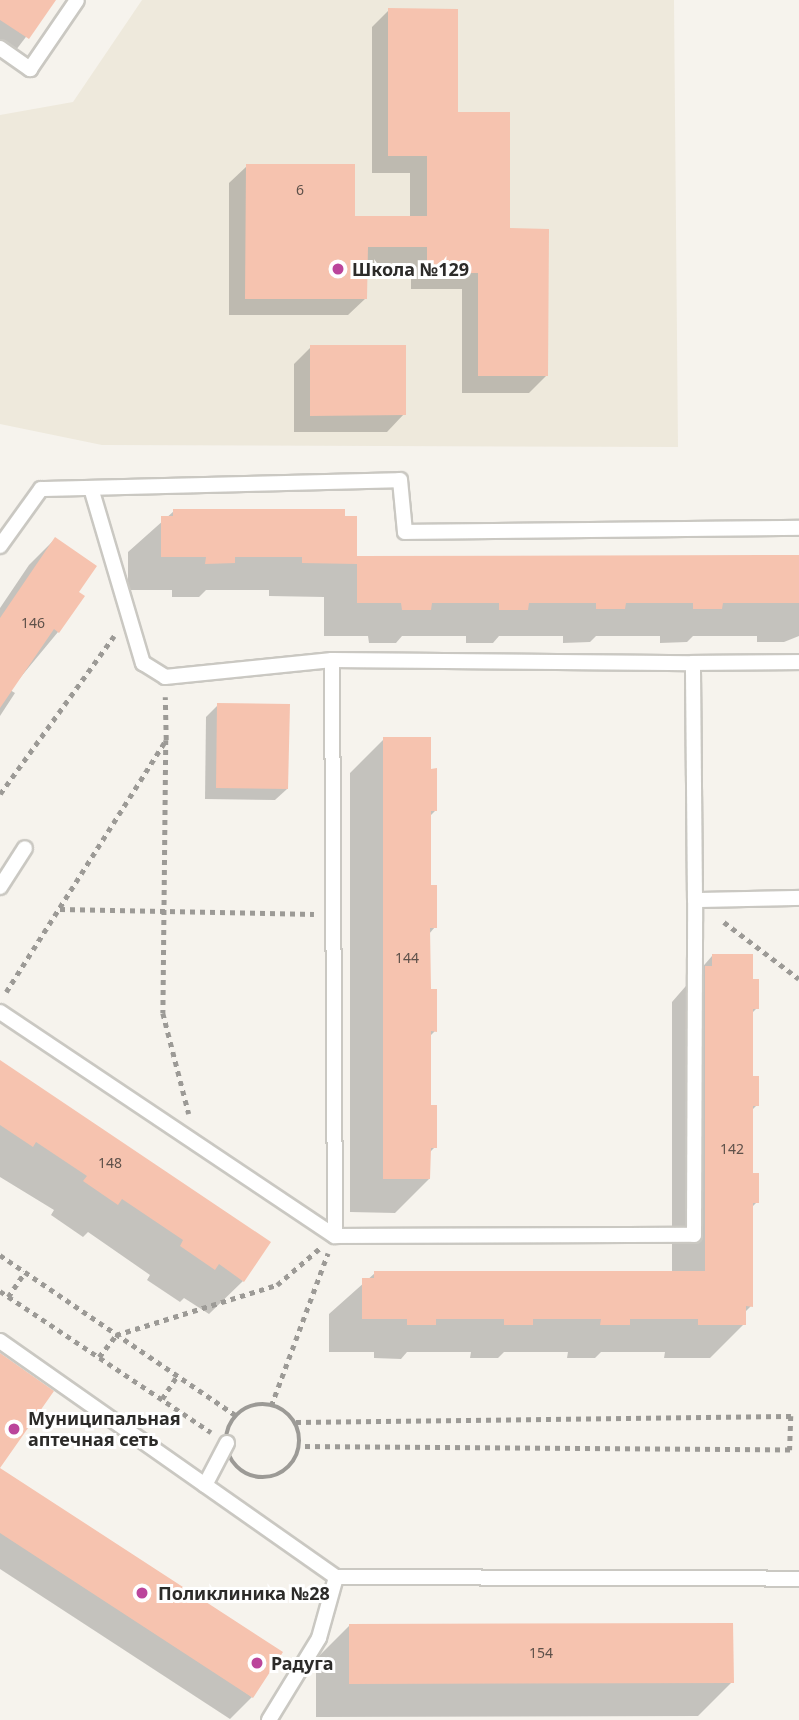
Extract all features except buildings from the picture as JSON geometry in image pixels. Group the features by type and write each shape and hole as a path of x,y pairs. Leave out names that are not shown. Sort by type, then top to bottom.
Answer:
{"lane":[{"path":"0,48 30,69 77,0"},
{"path":"0,545 41,489 400,480 405,532 799,528"},
{"path":"91,488 142,663 164,677 332,660 799,662"},
{"path":"332,660 335,1236"},
{"path":"0,1012 335,1236 694,1236 693,663"},
{"path":"0,887 25,848"},
{"path":"695,900 799,898"},
{"path":"0,1341 336,1577 799,1579"},
{"path":"205,1485 226,1443"},
{"path":"269,1720 319,1638 336,1577"}],"path":[{"path":"0,794 129,615"},
{"path":"164,677 166,740 163,1013 197,1144"},
{"path":"0,1001 166,740"},
{"path":"695,900 799,979"},
{"path":"59,909 333,914"},
{"path":"99,1357 116,1335 277,1284 335,1236"},
{"path":"271,1406 335,1236"},
{"path":"0,1255 235,1415"},
{"path":"8,1297 25,1272"},
{"path":"0,1291 226,1443"},
{"path":"162,1399 177,1376"},
{"path":"296,1422 300,1447 287,1470 261,1479 236,1469 226,1443 226,1429 235,1415 256,1404 271,1406 296,1422 790,1416 790,1450 300,1447"},
{"path":"790,1431 799,1432"}],"shaded area":[{"name":"Школа №129","path":"142,0 674,0 678,447 102,445 0,424 0,115 73,102"}],"place":[{"name":"Школа №129","path":"338,269"},
{"name":"Муниципальная аптечная сеть","path":"14,1429"},
{"name":"Поликлиника №28","path":"142,1593"},
{"name":"Радуга","path":"257,1663"}]}
